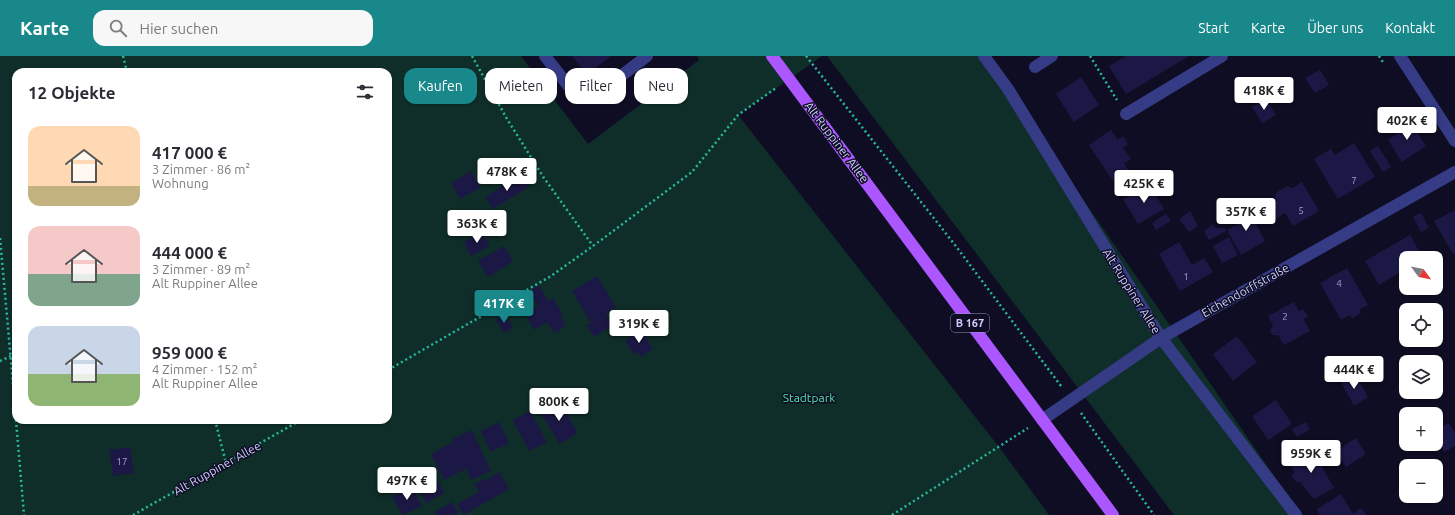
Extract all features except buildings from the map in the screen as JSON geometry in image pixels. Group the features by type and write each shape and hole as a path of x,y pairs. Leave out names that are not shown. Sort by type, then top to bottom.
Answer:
{"main road":[{"name":"Alt Ruppiner Allee","path":"772,56 1113,515"}],"street":[{"path":"545,56 574,93 584,97 595,96 644,57"},
{"name":"Alt Ruppiner Allee","path":"984,56 1008,89 1161,338 1296,515"},
{"path":"1035,67 1052,56"},
{"path":"1131,111 1222,56"},
{"path":"1400,56 1455,140"},
{"name":"Eichendorffstraße","path":"1042,420 1161,338 1455,172"}],"path":[{"path":"124,56 127,68"},
{"path":"472,56 507,119 544,178 593,246"},
{"path":"806,56 955,245 1071,400 1154,515"},
{"path":"1090,56 1121,106 1131,111"},
{"path":"1379,56 1388,69"},
{"path":"392,368 551,276 593,246 692,172 738,115 789,78"},
{"path":"0,238 12,368"},
{"path":"0,361 11,356"},
{"path":"892,515 1042,420"},
{"path":"16,424 24,515"},
{"path":"216,424 226,463"},
{"name":"Alt Ruppiner Allee","path":"133,515 294,424"}],"green space":[{"name":"Stadtpark","path":"0,56 521,56 530,68 485,68 485,104 557,103 588,144 641,104 688,104 688,68 699,60 697,56 822,56 738,115 999,447 1049,515 0,515"},
{"path":"827,56 984,56 1301,515 1174,515"}]}
